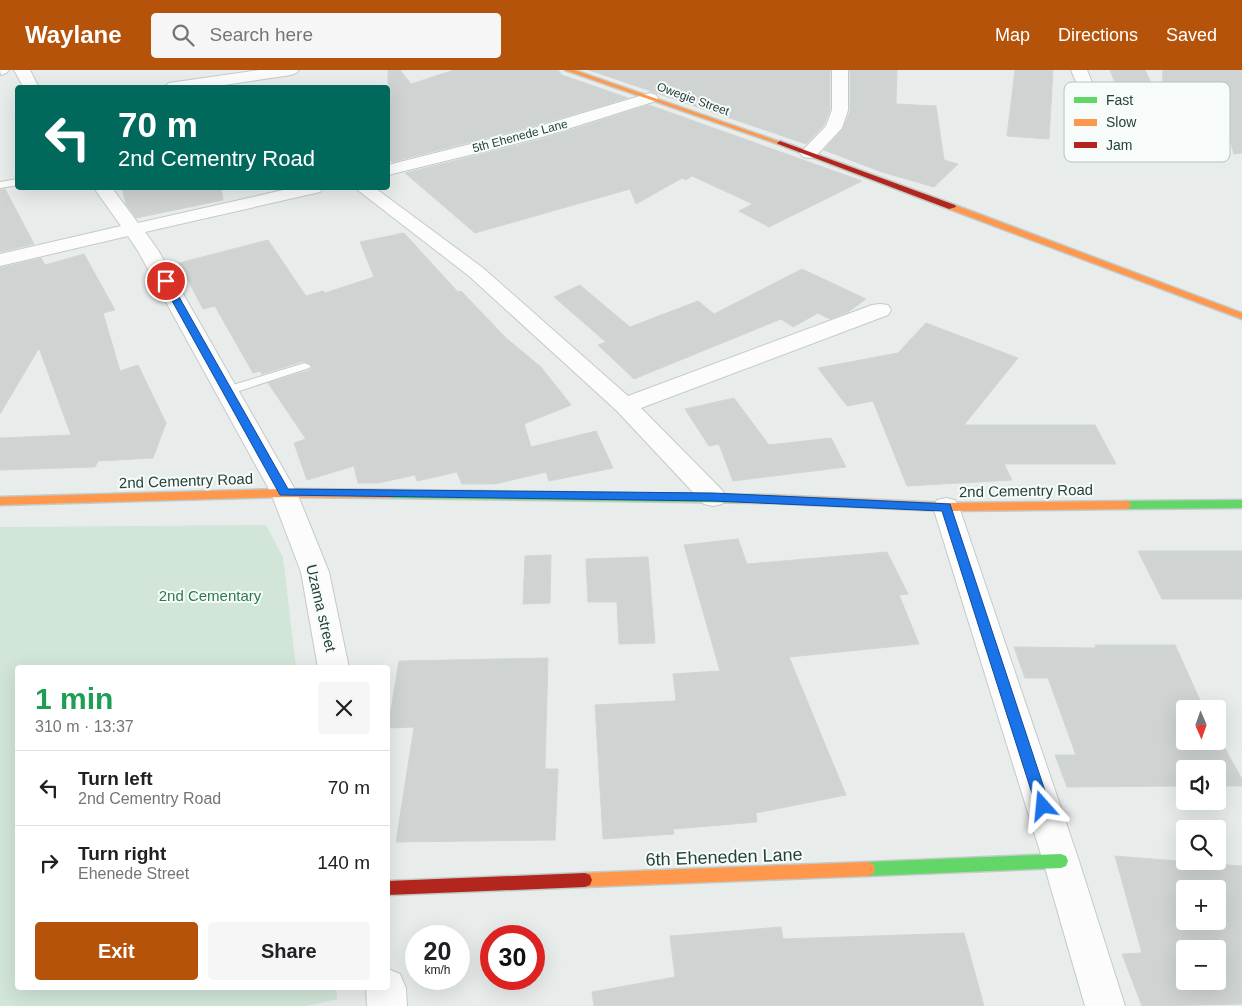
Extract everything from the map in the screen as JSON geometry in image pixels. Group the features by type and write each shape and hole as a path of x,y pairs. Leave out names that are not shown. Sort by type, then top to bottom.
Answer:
{"street":[{"path":"22,70 30,85"},
{"path":"189,85 291,70"},
{"name":"Owegie Street","path":"568,70 809,153 1242,316"},
{"path":"809,153 834,128 840,110 840,70"},
{"path":"1079,70 1084,82"},
{"name":"5th Ehenede Lane","path":"390,170 536,134 650,98"},
{"name":"Uzama street","path":"104,190 148,250 284,493 315,572 333,665"},
{"path":"0,260 131,228 305,190"},
{"path":"367,190 476,272 625,406 713,497"},
{"path":"625,406 880,310"},
{"name":"2nd Cementry Road","path":"0,501 284,493 713,497 946,507 1242,504"},
{"path":"946,507 1061,861 1105,1006"},
{"name":"6th Eheneden Lane","path":"390,888 1061,861"},
{"path":"386,990 388,1006"}],"lane":[{"path":"0,185 15,182"},
{"path":"227,391 304,366"}],"green space":[{"name":"2nd Cementary","path":"266,525 283,557 296,665 15,665 15,990 336,990 337,999 307,1006 0,1006 0,527"}],"building":[{"path":"388,70 400,70 411,84 454,70 558,70 562,75 628,98 530,127 392,162 390,160 390,85 388,85"},
{"path":"589,70 830,70 830,110 824,125 806,144"},
{"path":"850,70 897,70 896,104 936,106 944,160 958,164 934,187 882,172 824,150 843,129 850,111"},
{"path":"1015,70 1053,70 1049,139 1007,136"},
{"path":"1110,70 1145,70 1151,82 1115,82"},
{"path":"1163,70 1242,70 1242,153 1234,154 1230,140 1230,82 1162,82"},
{"path":"649,105 862,181 769,227 739,211 753,204 692,176 686,180 682,178 636,204 630,189 475,233 405,173 542,139"},
{"path":"5,189 34,244 0,252 0,190"},
{"path":"122,190 221,190 223,200 136,218 126,204"},
{"path":"404,233 458,292 461,291 506,338 541,367 571,405 524,424 531,447 596,431 613,468 549,481 546,472 495,484 462,484 457,472 417,481 415,475 378,483 358,483 354,466 307,480 294,443 306,439 268,383 310,370 313,366 304,361 262,374 260,371 253,373 215,306 203,309 179,263 268,240 306,296 323,291 325,293 374,277 360,242"},
{"path":"84,254 115,310 103,313 120,371 138,365 166,423 153,458 98,461 95,467 0,470 0,438 71,435 39,348 0,414 0,268 41,258 45,265"},
{"path":"802,269 866,299 848,312 830,319 818,313 793,327 781,319 634,379 598,345 606,342 554,297 580,285 630,327 698,301 714,314"},
{"path":"926,323 1018,358 964,425 1095,425 1116,464 1004,464 1012,480 907,486 873,401 847,406 818,368 898,353"},
{"path":"734,398 769,445 831,438 846,467 733,481 719,444 709,446 685,409"},
{"path":"738,539 747,564 887,552 908,594 899,595 919,644 789,657 846,795 756,813 757,822 673,829 674,834 603,839 595,705 676,701 673,674 720,671 684,545"},
{"path":"1138,551 1242,551 1242,599 1162,599"},
{"path":"551,555 550,603 523,604 525,556"},
{"path":"648,557 655,643 619,644 617,602 588,602 586,559"},
{"path":"1095,645 1175,645 1200,700 1176,700 1176,750 1226,750 1242,779 1242,786 1226,786 1226,760 1176,760 1176,786 1067,787 1055,755 1076,755 1048,678 1025,678 1014,647 1096,648"},
{"path":"548,658 545,769 558,769 555,840 396,842 414,727 390,728 390,716 399,661"},
{"path":"1115,856 1176,861 1176,870 1226,870 1226,865 1242,866 1242,1004 1142,1006 1122,954 1142,953"},
{"path":"781,927 783,939 964,933 984,1006 594,1006 592,992 675,977 670,936"}],"traffic: fast":[{"path":"392,494 768,499"},
{"path":"1127,505 1242,504"},
{"path":"868,869 1061,861"}],"traffic: slow":[{"path":"568,70 780,143"},
{"path":"952,207 1242,316"},
{"path":"0,501 284,493 392,494"},
{"path":"768,499 946,507 1127,505"},
{"path":"585,880 868,869"}],"traffic: jam":[{"path":"780,143 952,207"},
{"path":"390,888 585,880"}],"route":[{"path":"166,281 284,493 713,497 946,507 1043,806"}]}
